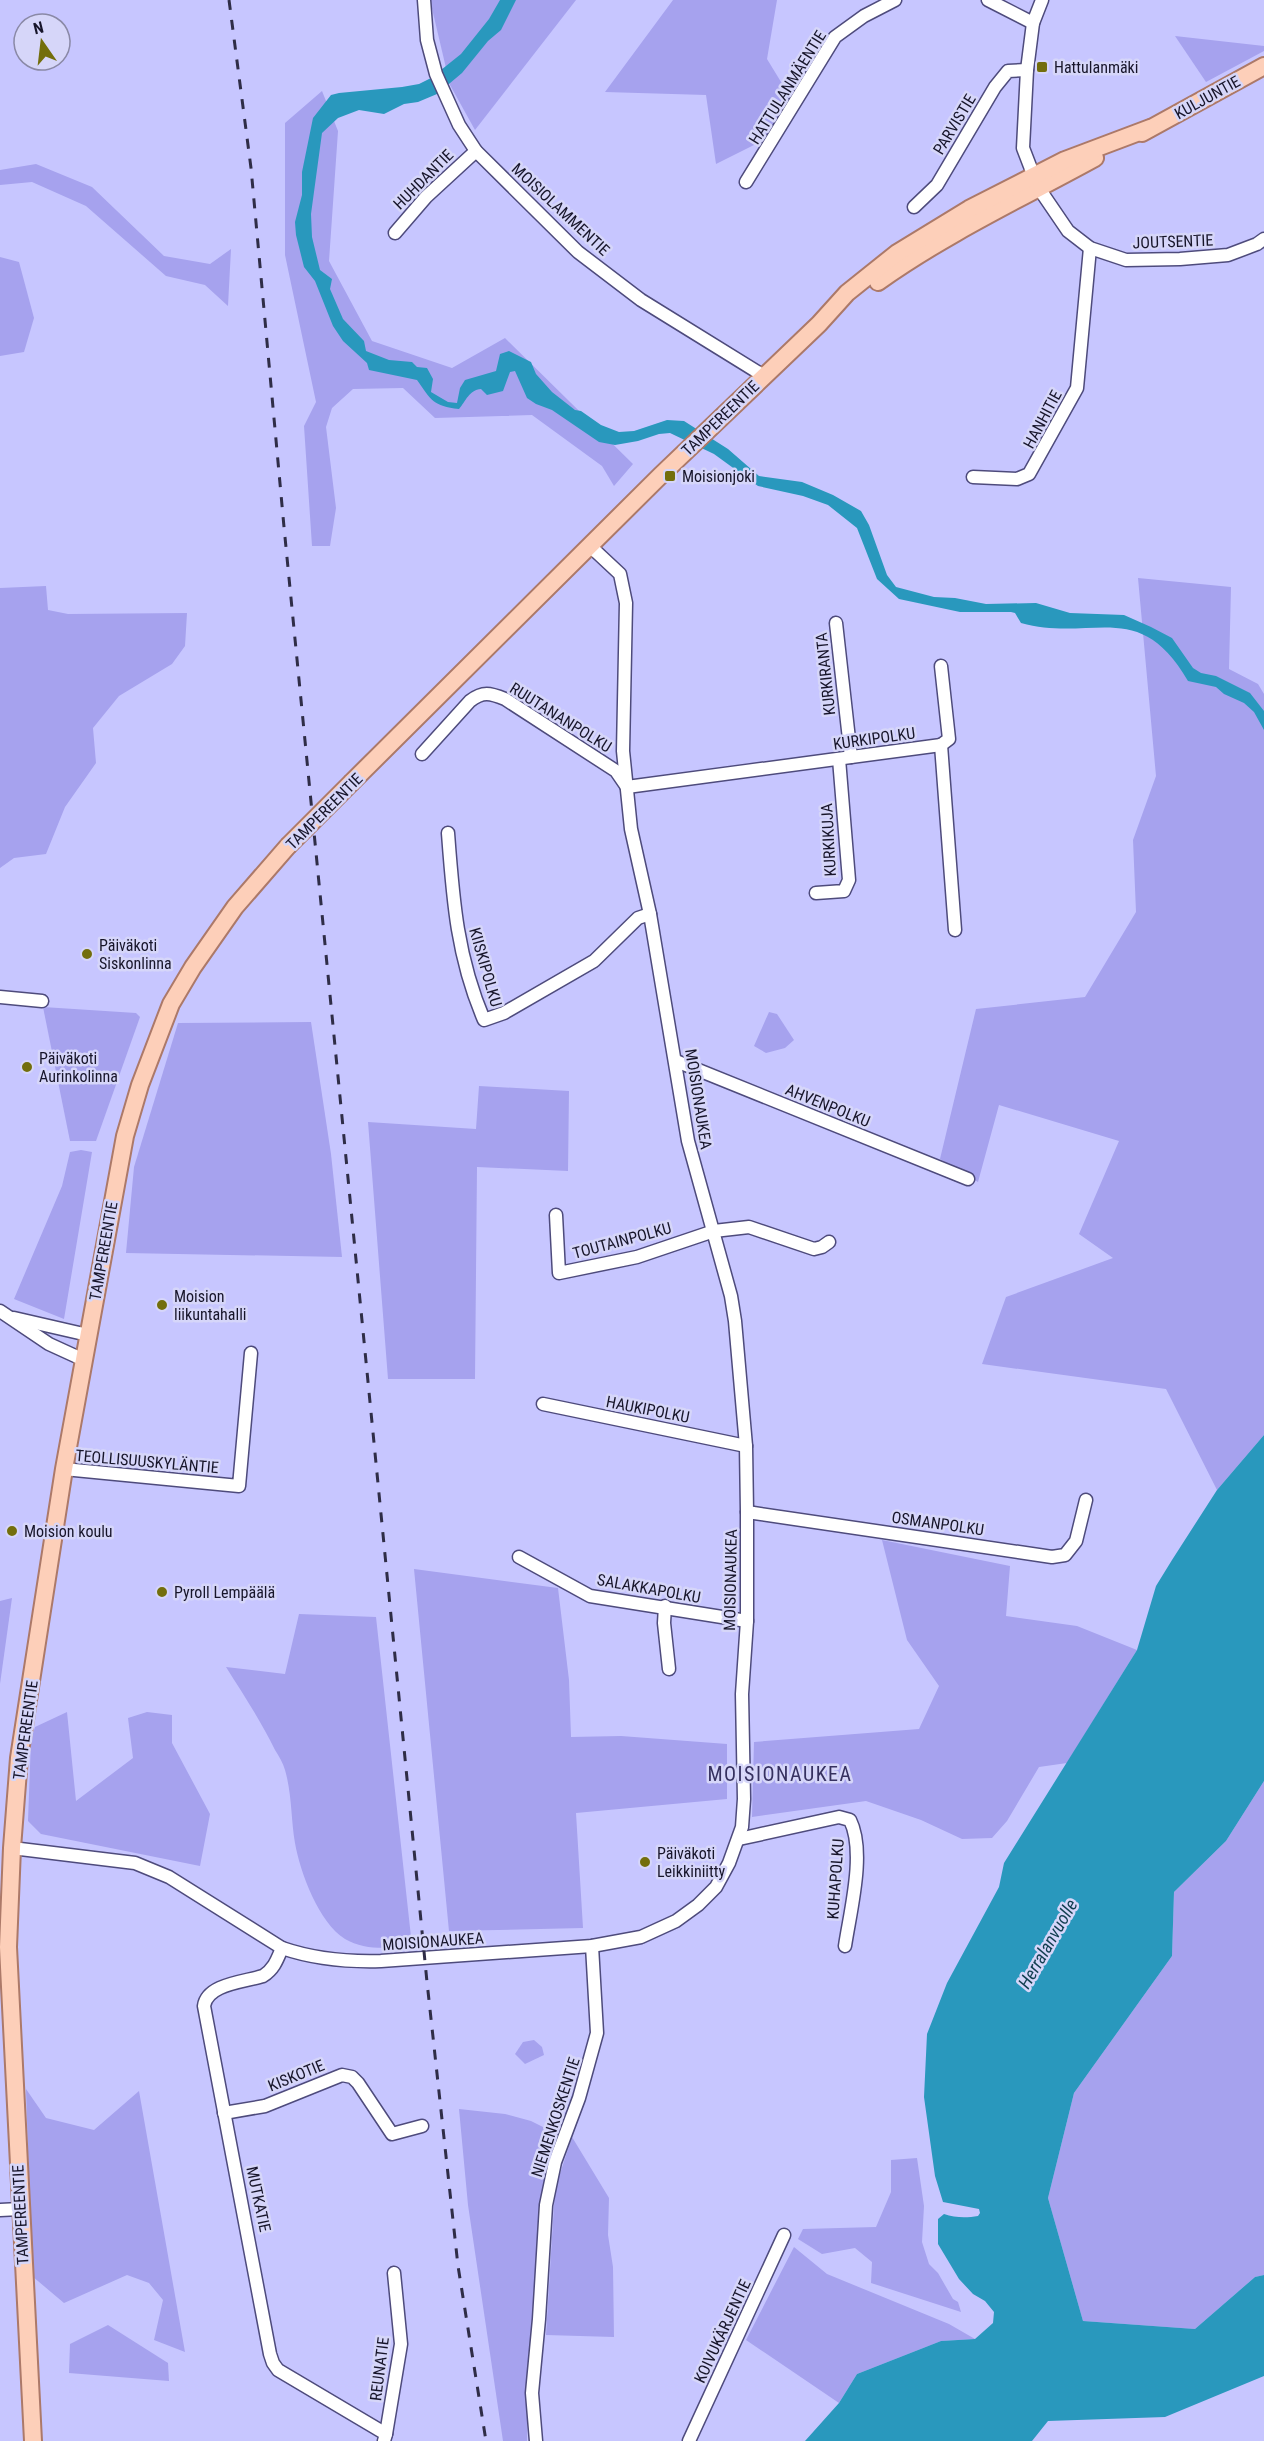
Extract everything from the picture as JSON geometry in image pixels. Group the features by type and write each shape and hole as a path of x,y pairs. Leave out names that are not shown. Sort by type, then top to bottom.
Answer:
{"main road":[{"name":"KULJUNTIE","path":"1035,181 1150,128 1264,66"},
{"name":"TAMPEREENTIE","path":"33,2441 8,1947 19,1758 64,1469 125,1136 159,1032 171,1004 235,907 288,846 705,431 819,324 914,256 1035,181"}],"street":[{"name":"MOISIOLAMMENTIE","path":"424,0 429,53 436,74 459,125 477,151 578,252 641,300 764,376"},
{"name":"HATTULANMÄENTIE","path":"746,182 835,37 864,16 895,0"},
{"path":"988,0 1034,23"},
{"path":"1035,181 1023,148 1027,70 1034,23 1042,0"},
{"name":"PARVISTIE","path":"914,207 937,185 995,87 1008,71 1027,70"},
{"name":"HUHDANTIE","path":"395,233 426,197 477,151"},
{"name":"JOUTSENTIE","path":"1035,181 1068,231 1090,248 1126,260 1228,255 1264,239"},
{"name":"HANHITIE","path":"973,477 1017,480 1029,474 1077,388 1090,248"},
{"name":"MOISIONAUKEA","path":"12,1848 135,1863 169,1877 282,1948 320,1958 349,1962 381,1962 592,1946 641,1937 676,1921 698,1905 716,1887 729,1863 739,1839 744,1799 742,1694 747,1621 746,1446 735,1321 731,1296 714,1231 695,1173 688,1141 650,914 631,829 623,751 626,603 620,574 590,546"},
{"name":"KURKIRANTA","path":"836,623 845,758"},
{"path":"941,666 949,739 941,746 955,930"},
{"name":"RUUTANANPOLKU","path":"422,754 470,701 478,694 490,693 505,699 616,771 627,787"},
{"name":"KURKIPOLKU","path":"627,787 941,746"},
{"name":"KURKIKUJA","path":"816,893 844,891 849,880 845,758"},
{"name":"KIISKIPOLKU","path":"448,833 454,913 464,962 484,1020 504,1013 594,961 638,918 650,914"},
{"path":"0,997 42,1000"},
{"name":"AHVENPOLKU","path":"676,1061 968,1179"},
{"name":"TOUTAINPOLKU","path":"556,1215 559,1273 637,1257 714,1231"},
{"path":"714,1231 748,1227 814,1249 829,1242"},
{"path":"5,1314 88,1335"},
{"path":"5,1314 49,1344 84,1360"},
{"name":"TEOLLISUUSKYLÄNTIE","path":"64,1469 239,1486 251,1353"},
{"name":"HAUKIPOLKU","path":"543,1404 746,1446"},
{"name":"OSMANPOLKU","path":"747,1512 1052,1557 1065,1554 1076,1541 1086,1500"},
{"name":"SALAKKAPOLKU","path":"519,1557 590,1596 665,1606 747,1621"},
{"path":"665,1606 664,1623 669,1669"},
{"name":"KUHAPOLKU","path":"739,1839 805,1822 839,1817 850,1821 854,1828 856,1846 854,1887 845,1946"},
{"name":"NIEMENKOSKENTIE","path":"536,2441 532,2393 546,2205 555,2162 579,2098 597,2033 592,1946"},
{"name":"MUTKATIE","path":"282,1948 273,1968 263,1976 212,1991 206,1998 204,2006 273,2363 278,2370 385,2437"},
{"name":"KISKOTIE","path":"224,2114 265,2106 342,2075 352,2077 358,2083 392,2134 422,2126"},
{"path":"0,2210 20,2210"},
{"name":"KOIVUKÄRJENTIE","path":"689,2441 784,2235"},
{"name":"REUNATIE","path":"385,2437 401,2344 394,2273"}],"shaded area":[{"path":"430,0 576,0 475,130 450,85"},
{"path":"673,0 777,0 767,59 789,95 766,139 716,164 706,95 605,92"},
{"path":"1175,36 1264,46 1264,51 1206,82"},
{"path":"322,91 338,131 329,261 372,341 452,368 505,338 633,464 614,486 602,466 532,415 435,418 403,388 353,389 332,408 326,427 336,508 330,546 312,546 304,426 316,402 285,255 285,123"},
{"path":"36,164 92,187 164,256 210,264 231,249 228,306 205,285 166,276 86,206 32,182 0,185 0,170"},
{"path":"0,257 19,262 34,318 24,352 0,356"},
{"path":"1138,578 1231,587 1229,669 1258,684 1264,694 1264,1435 1217,1490 1166,1389 982,1364 1006,1297 1113,1258 1079,1234 1119,1141 999,1105 978,1182 940,1159 976,1009 1085,997 1136,912 1133,840 1156,776"},
{"path":"46,586 48,610 68,614 187,613 185,646 172,664 119,696 93,728 96,763 65,807 46,854 14,858 0,868 0,588"},
{"path":"43,1007 136,1013 140,1017 96,1141 70,1141"},
{"path":"769,1012 777,1014 794,1040 785,1048 766,1053 754,1046"},
{"path":"311,1022 331,1154 342,1257 126,1253 134,1167 178,1023"},
{"path":"479,1086 569,1091 568,1171 477,1167 475,1379 388,1379 368,1122 476,1129"},
{"path":"81,1150 92,1152 64,1319 14,1299 62,1186 70,1152"},
{"path":"882,1540 1010,1566 1006,1616 1077,1626 1137,1650 1067,1763 1039,1767 1007,1821 992,1838 962,1839 921,1820 866,1801 752,1817 754,1742 919,1729 939,1686 907,1640"},
{"path":"414,1569 558,1588 569,1680 571,1737 621,1736 727,1744 727,1799 576,1813 583,1928 449,1931"},
{"path":"12,1598 0,1684 0,1601"},
{"path":"299,1614 376,1617 412,1946 378,1948 353,1943 336,1931 319,1909 306,1882 298,1855 289,1788 283,1765 258,1718 226,1667 285,1674"},
{"path":"67,1712 76,1801 133,1758 128,1718 147,1712 172,1715 172,1743 210,1814 200,1866 41,1834 28,1821 31,1740 35,1727"},
{"path":"1264,1781 1264,2275 1255,2277 1195,2329 1083,2321 1048,2198 1074,2093 1172,1956 1174,1892 1226,1841"},
{"path":"534,2040 542,2047 544,2055 525,2064 515,2054 523,2042"},
{"path":"26,2089 46,2118 94,2130 139,2091 185,2352 154,2340 163,2300 149,2283 127,2275 64,2303 32,2276"},
{"path":"459,2109 505,2114 531,2121 555,2133 538,2225 536,2298 528,2360 527,2441 503,2441 468,2205"},
{"path":"572,2137 609,2198 608,2235 613,2267 614,2337 546,2335 555,2189"},
{"path":"917,2158 924,2206 922,2242 929,2264 938,2273 953,2299 958,2302 961,2312 871,2283 872,2262 855,2248 822,2254 798,2239 803,2229 876,2227 891,2192 891,2160"},
{"path":"794,2247 827,2274 949,2324 975,2339 941,2341 857,2374 839,2403 746,2340"},
{"path":"108,2325 168,2363 169,2381 69,2373 70,2344"}],"water":[{"path":"500,0 516,0 501,30 488,41 462,73 437,94 418,102 404,104 384,114 359,110 338,118 322,133 311,214 312,237 320,270 332,279 330,289 343,319 364,341 366,351 389,360 412,362 417,367 427,368 433,379 431,392 448,402 457,403 460,388 465,380 496,371 500,354 509,351 531,362 536,374 552,392 575,410 581,411 601,425 619,432 634,431 667,420 684,421 728,449 759,476 802,482 833,495 861,511 869,525 887,575 896,587 934,597 955,598 986,604 1036,603 1070,613 1124,615 1172,638 1193,668 1201,673 1216,676 1250,693 1264,711 1264,730 1254,712 1244,703 1224,694 1216,687 1188,681 1170,655 1151,639 1132,631 1113,628 1047,628 1021,623 1015,613 1011,612 960,612 899,599 877,579 857,528 828,505 803,496 758,486 714,454 670,433 615,445 599,442 552,410 527,398 515,371 510,372 503,391 487,395 481,389 477,390 459,409 438,404 417,380 369,370 367,363 343,341 333,326 315,281 304,267 296,235 295,222 302,195 302,172 313,118 331,95 402,87 419,84 431,78 461,54 489,19"},
{"name":"Herralanvuolle","path":"1264,1435 1264,1781 1226,1841 1174,1892 1172,1956 1074,2093 1048,2198 1083,2321 1195,2329 1255,2277 1264,2275 1264,2376 1165,2417 1048,2421 1032,2441 805,2441 839,2403 857,2374 941,2341 975,2339 993,2323 994,2312 985,2301 973,2294 959,2279 938,2244 938,2219 944,2214 965,2217 978,2216 980,2213 979,2209 943,2202 935,2176 924,2097 927,2034 947,1983 999,1887 1004,1863 1137,1650 1156,1586 1217,1490"}],"railway":[{"path":"229,0 251,168 284,527 427,1982 458,2266 486,2441"}],"place":[{"name":"Hattulanmäki","path":"1042,67"},
{"name":"Moisionjoki","path":"670,476"},
{"name":"Päiväkoti Siskonlinna","path":"87,954"},
{"name":"Päiväkoti Aurinkolinna","path":"27,1067"},
{"name":"Moision liikuntahalli","path":"162,1305"},
{"name":"Moision koulu","path":"12,1531"},
{"name":"Pyroll Lempäälä","path":"162,1592"},
{"name":"Päiväkoti Leikkiniitty","path":"645,1862"}],"district":[{"name":"MOISIONAUKEA","path":"780,1774"}]}
